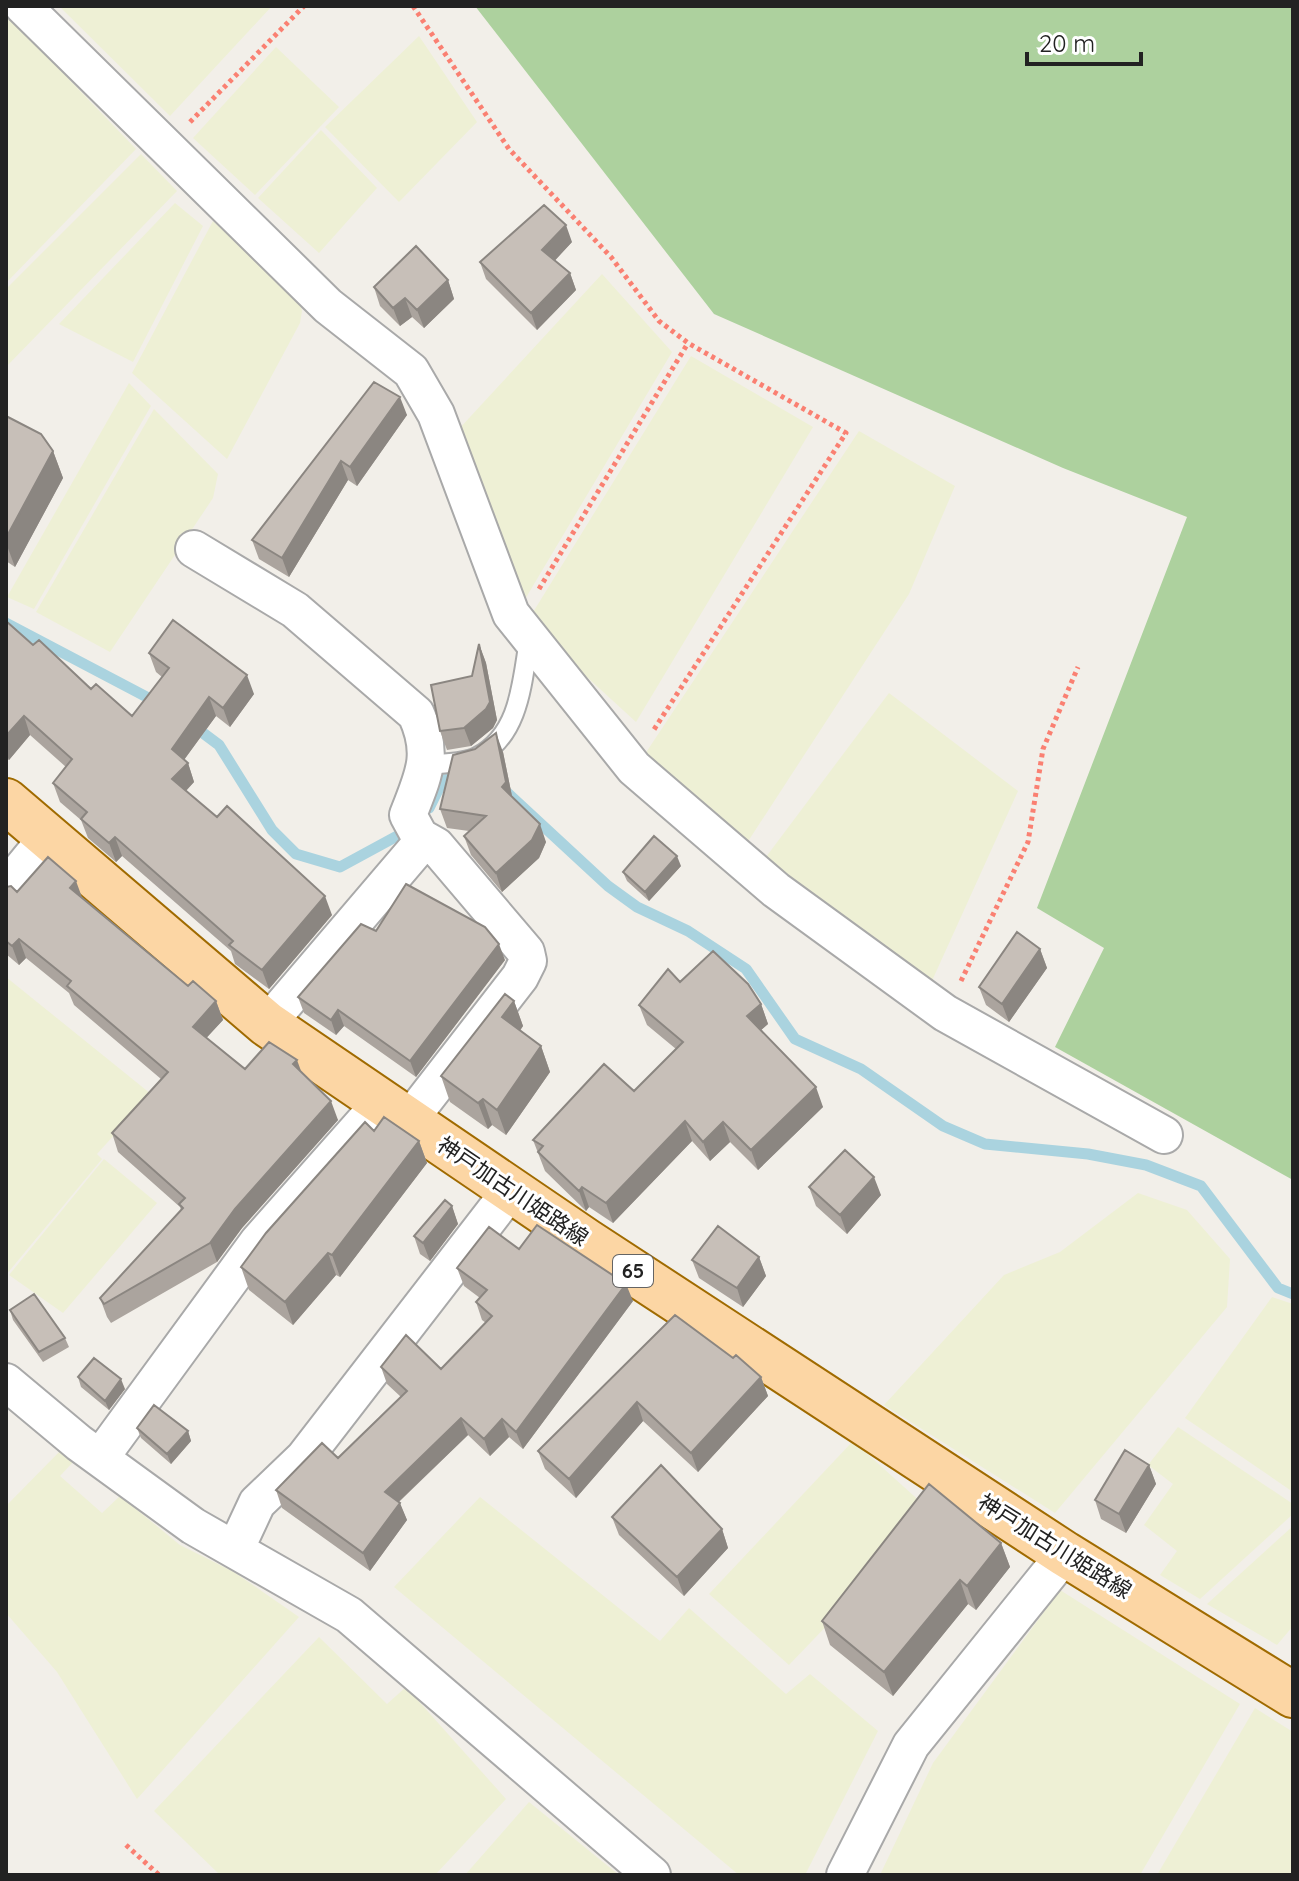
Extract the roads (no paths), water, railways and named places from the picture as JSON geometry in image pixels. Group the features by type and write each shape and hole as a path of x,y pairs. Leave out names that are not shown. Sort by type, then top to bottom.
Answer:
{"main road":[{"name":"神戸加古川姫路線","path":"6,801 267,1024 511,1190 1065,1554 1293,1695"}],"street":[{"path":"23,6 328,306 411,371 436,414 511,614 631,764 776,890 945,1013 1164,1135"},
{"path":"100,1458 258,1242 395,1111 520,977 528,961 526,952 436,846 424,840 408,815 427,765 426,734 416,714 400,697 295,610 194,549"},
{"path":"6,888 47,838"},
{"path":"267,1024 424,840"},
{"path":"236,1548 257,1503 304,1458 511,1190"},
{"path":"6,1382 100,1458 193,1526 349,1615 652,1875"},
{"path":"845,1875 911,1745 1065,1554"}],"lane":[{"path":"427,765 475,759 501,740 517,710 524,632"}],"waterway":[{"path":"6,623 160,704"},
{"path":"191,724 219,745 272,830 296,854 340,867 410,829"},
{"path":"429,808 443,780 462,778"},
{"path":"502,788 608,886 637,907 688,931 746,969 795,1039 861,1069 943,1126 985,1144 1088,1154 1146,1165 1201,1186 1278,1288 1293,1294"}]}
